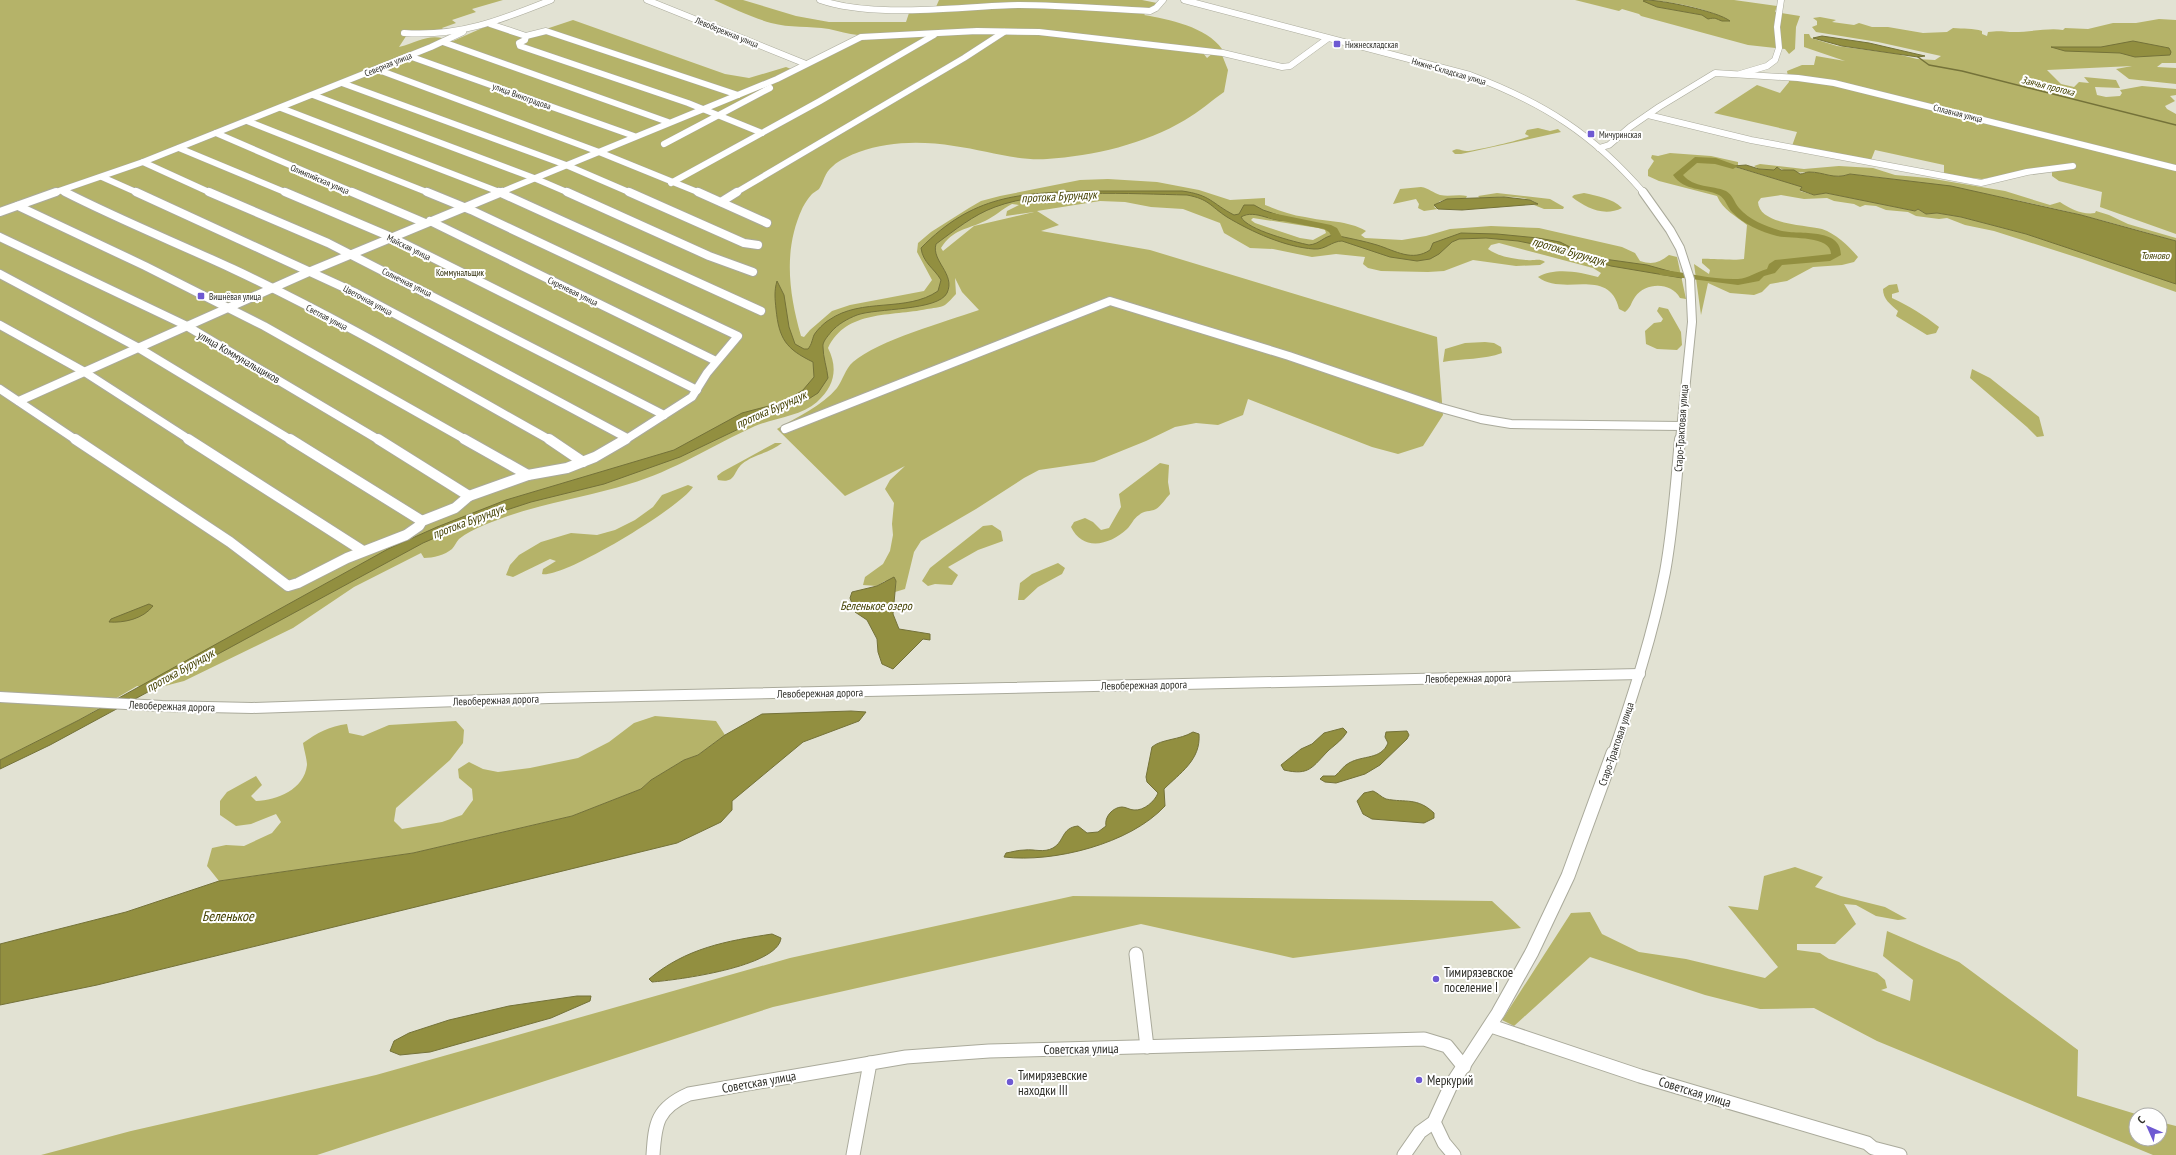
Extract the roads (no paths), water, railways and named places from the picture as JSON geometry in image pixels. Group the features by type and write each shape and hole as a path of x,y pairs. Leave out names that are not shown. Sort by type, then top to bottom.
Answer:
{"street":[{"path":"404,33 427,36 463,32 490,24 551,0"},
{"name":"Левобережная улица","path":"647,0 806,64"},
{"path":"820,0 838,5 862,8 893,9 1038,5 1150,11 1156,8 1163,0"},
{"name":"Нижне-Складская улица","path":"1184,0 1257,18 1327,39 1480,79 1544,110 1586,136 1639,189 1666,223 1680,246 1689,269"},
{"path":"1738,76 1749,70 1767,66 1775,60 1779,48 1777,27 1781,0"},
{"path":"862,8 870,4"},
{"path":"490,24 526,36 546,31 738,95"},
{"path":"19,401 57,385 83,371 185,325 228,308 311,271 599,152 634,136 777,79 860,37 977,31 1061,34 1223,53 1282,67 1290,66 1327,39"},
{"name":"Северная улица","path":"0,212 144,162 409,56 463,32"},
{"path":"721,202 944,70 1004,32"},
{"path":"671,183 935,34"},
{"path":"526,36 525,40 519,43 520,46 640,86 762,133"},
{"path":"443,42 668,122"},
{"name":"улица Виноградова","path":"409,56 634,136"},
{"path":"376,69 599,152 671,183 721,202 767,223"},
{"path":"664,144 801,73"},
{"name":"Сплавная улица","path":"1599,148 1609,145 1630,127 1711,74 1798,78 1847,86 2176,168"},
{"path":"342,83 566,165 744,243 758,246"},
{"path":"313,95 534,178 709,256 753,272"},
{"path":"280,108 498,193 761,311"},
{"path":"1648,115 1751,140 1981,183 2027,172 2073,166"},
{"path":"0,390 19,401 230,542 288,586 299,585 311,575 363,551 407,535 420,525 422,521 455,508 469,496 528,475 557,470 583,462 627,438 692,397 698,390 698,384 738,336 471,210 462,208 247,121"},
{"name":"Олимпийская улица","path":"216,133 282,163 428,222"},
{"name":"Майская улица","path":"179,148 391,238 698,390"},
{"name":"Солнечная улица","path":"144,162 247,210 263,214 280,224 328,243 465,311 664,415"},
{"name":"Цветочная улица","path":"102,177 311,271 356,293 627,438"},
{"name":"Светлая улица","path":"62,191 124,222 233,269 270,289 327,316 560,445 583,462"},
{"path":"18,206 228,308 399,401 528,475"},
{"name":"Сиреневая улица","path":"428,222 716,361"},
{"name":"улица Коммунальщиков","path":"0,237 185,325 362,429 469,496"},
{"name":"Старо-Трактовая улица","path":"1404,1155 1415,1137 1427,1125 1434,1122 1437,1112 1491,1026 1556,903 1626,718 1640,674 1657,609 1665,572 1675,504 1693,308 1692,286 1689,269"},
{"path":"0,274 137,347 262,421 422,521"},
{"path":"785,430 1110,301 1289,356 1438,407 1481,419 1511,424 1681,426"},
{"path":"0,325 83,371 363,551"},
{"name":"Левобережная дорога","path":"0,697 162,706 252,708 549,698 1640,674"},
{"path":"1136,954 1147,1047"},
{"name":"Советская улица","path":"1491,1026 1640,1076 1867,1143 1873,1151 1900,1155"},
{"name":"Советская улица","path":"653,1155 656,1123 660,1114 673,1101 689,1094 906,1057 989,1051 1424,1039 1447,1046 1464,1067"},
{"path":"853,1155 870,1063"},
{"path":"1434,1122 1444,1143 1454,1155"}],"water":[{"path":"1653,0 1702,10 1730,21 1722,21 1714,18 1708,19 1702,15 1657,7 1643,1"},
{"path":"1822,36 1869,43 1925,56 1918,57 1842,46 1813,38"},
{"path":"2133,41 2169,48 2171,52 2170,55 2135,57 2120,53 2065,51 2051,47 2101,47"},
{"name":"Тояново","path":"1746,165 1759,169 1774,170 1777,167 1781,170 1794,170 1800,174 1809,172 1844,176 1850,174 1951,186 2081,215 2176,241 2176,284 2026,234 1961,217 1937,213 1926,214 1918,209 1915,211 1826,193 1814,195 1800,190 1802,187 1733,166"},
{"path":"1089,191 1182,191 1205,197 1234,215 1239,214 1244,205 1254,205 1263,210 1290,219 1278,220 1253,214 1241,217 1245,222 1272,235 1309,245 1334,235 1372,244 1404,254 1417,255 1430,250 1433,243 1461,233 1497,234 1560,242 1584,254 1604,259 1647,265 1683,275 1682,278 1611,266 1538,245 1518,241 1486,238 1459,239 1452,242 1439,254 1430,259 1417,261 1390,257 1342,241 1335,242 1318,249 1303,248 1280,242 1247,228 1227,217 1209,203 1187,195 1116,193 1063,195 1015,201 979,214 964,223 936,244 935,250 946,274 949,286 947,293 941,299 920,306 857,315 843,322 834,329 823,343 828,378 818,393 807,400 770,414 680,457 604,484 531,502 476,520 423,543 50,745 0,769 0,760 79,720 388,549 437,527 506,500 674,450 742,413 784,402 803,390 814,377 813,362 790,347 782,336 777,319 775,302 777,281 784,295 789,327 795,344 804,349 808,349 814,335 819,329 827,321 842,313 855,309 912,302 925,298 938,291 941,280 926,262 921,248 940,230 959,217 998,200 1041,193"},
{"path":"1504,197 1530,200 1538,204 1462,210 1438,209 1434,205 1447,199"},
{"name":"Беленькое озеро","path":"894,577 896,581 893,614 899,629 930,634 930,640 923,639 893,669 882,664 878,652 877,639 867,620 855,612 850,598 852,592 877,586"},
{"path":"149,604 153,606 139,617 121,622 109,622 111,619"},
{"name":"Беленькое","path":"851,711 866,712 859,721 803,742 732,801 732,810 721,822 677,843 97,985 0,1005 0,944 126,912 219,881 413,853 572,816 641,789 651,780 684,760 698,755 725,735 762,714"},
{"path":"1343,728 1347,732 1339,742 1310,769 1300,772 1284,770 1281,765 1301,749 1312,744 1324,733"},
{"path":"1407,731 1409,735 1407,739 1380,765 1365,774 1336,783 1325,782 1320,779 1323,776 1335,776 1349,763 1376,755 1381,752 1388,743 1385,737 1386,732"},
{"path":"1193,732 1199,734 1197,751 1193,759 1183,771 1164,789 1165,806 1150,819 1132,831 1090,848 1067,854 1024,858 1004,857 1006,853 1028,850 1043,851 1053,848 1060,842 1066,832 1073,827 1078,826 1087,833 1098,832 1106,826 1106,819 1110,813 1119,807 1124,807 1131,810 1142,809 1152,802 1158,793 1147,782 1146,777 1152,747 1160,742 1182,737"},
{"path":"1373,791 1386,799 1422,805 1434,813 1434,818 1424,823 1372,819 1363,814 1357,801 1364,793"},
{"path":"772,934 781,938 776,948 763,957 745,964 703,975 652,982 649,979 663,968 692,953 723,943"},
{"path":"577,996 591,996 590,1001 551,1018 430,1052 400,1055 390,1051 394,1041 409,1033 449,1020 509,1006"}],"waterway":[{"name":"Заячья протока","path":"1918,57 1929,65 1962,71 2176,125"},
{"name":"протока Бурундук","path":"1664,273 1738,282 1755,279 1760,274 1771,271 1773,266 1779,262 1830,258 1836,255 1836,250 1831,243 1825,239 1813,236 1786,235 1758,226 1739,214 1734,209 1728,197 1724,194 1687,184 1678,175 1695,160 1716,161 1733,166"},
{"path":"1272,216 1327,227 1333,230 1337,237"}],"place":[{"name":"Нижнескладская","path":"1337,44"},
{"name":"Мичуринская","path":"1591,134"},
{"name":"Вишнёвая улица","path":"201,296"},
{"name":"Тимирязевское поселение I","path":"1436,979"},
{"name":"Меркурий","path":"1419,1080"},
{"name":"Тимирязевские находки III","path":"1010,1082"}],"park label":[{"name":"Коммунальщик","path":"460,272"}]}
